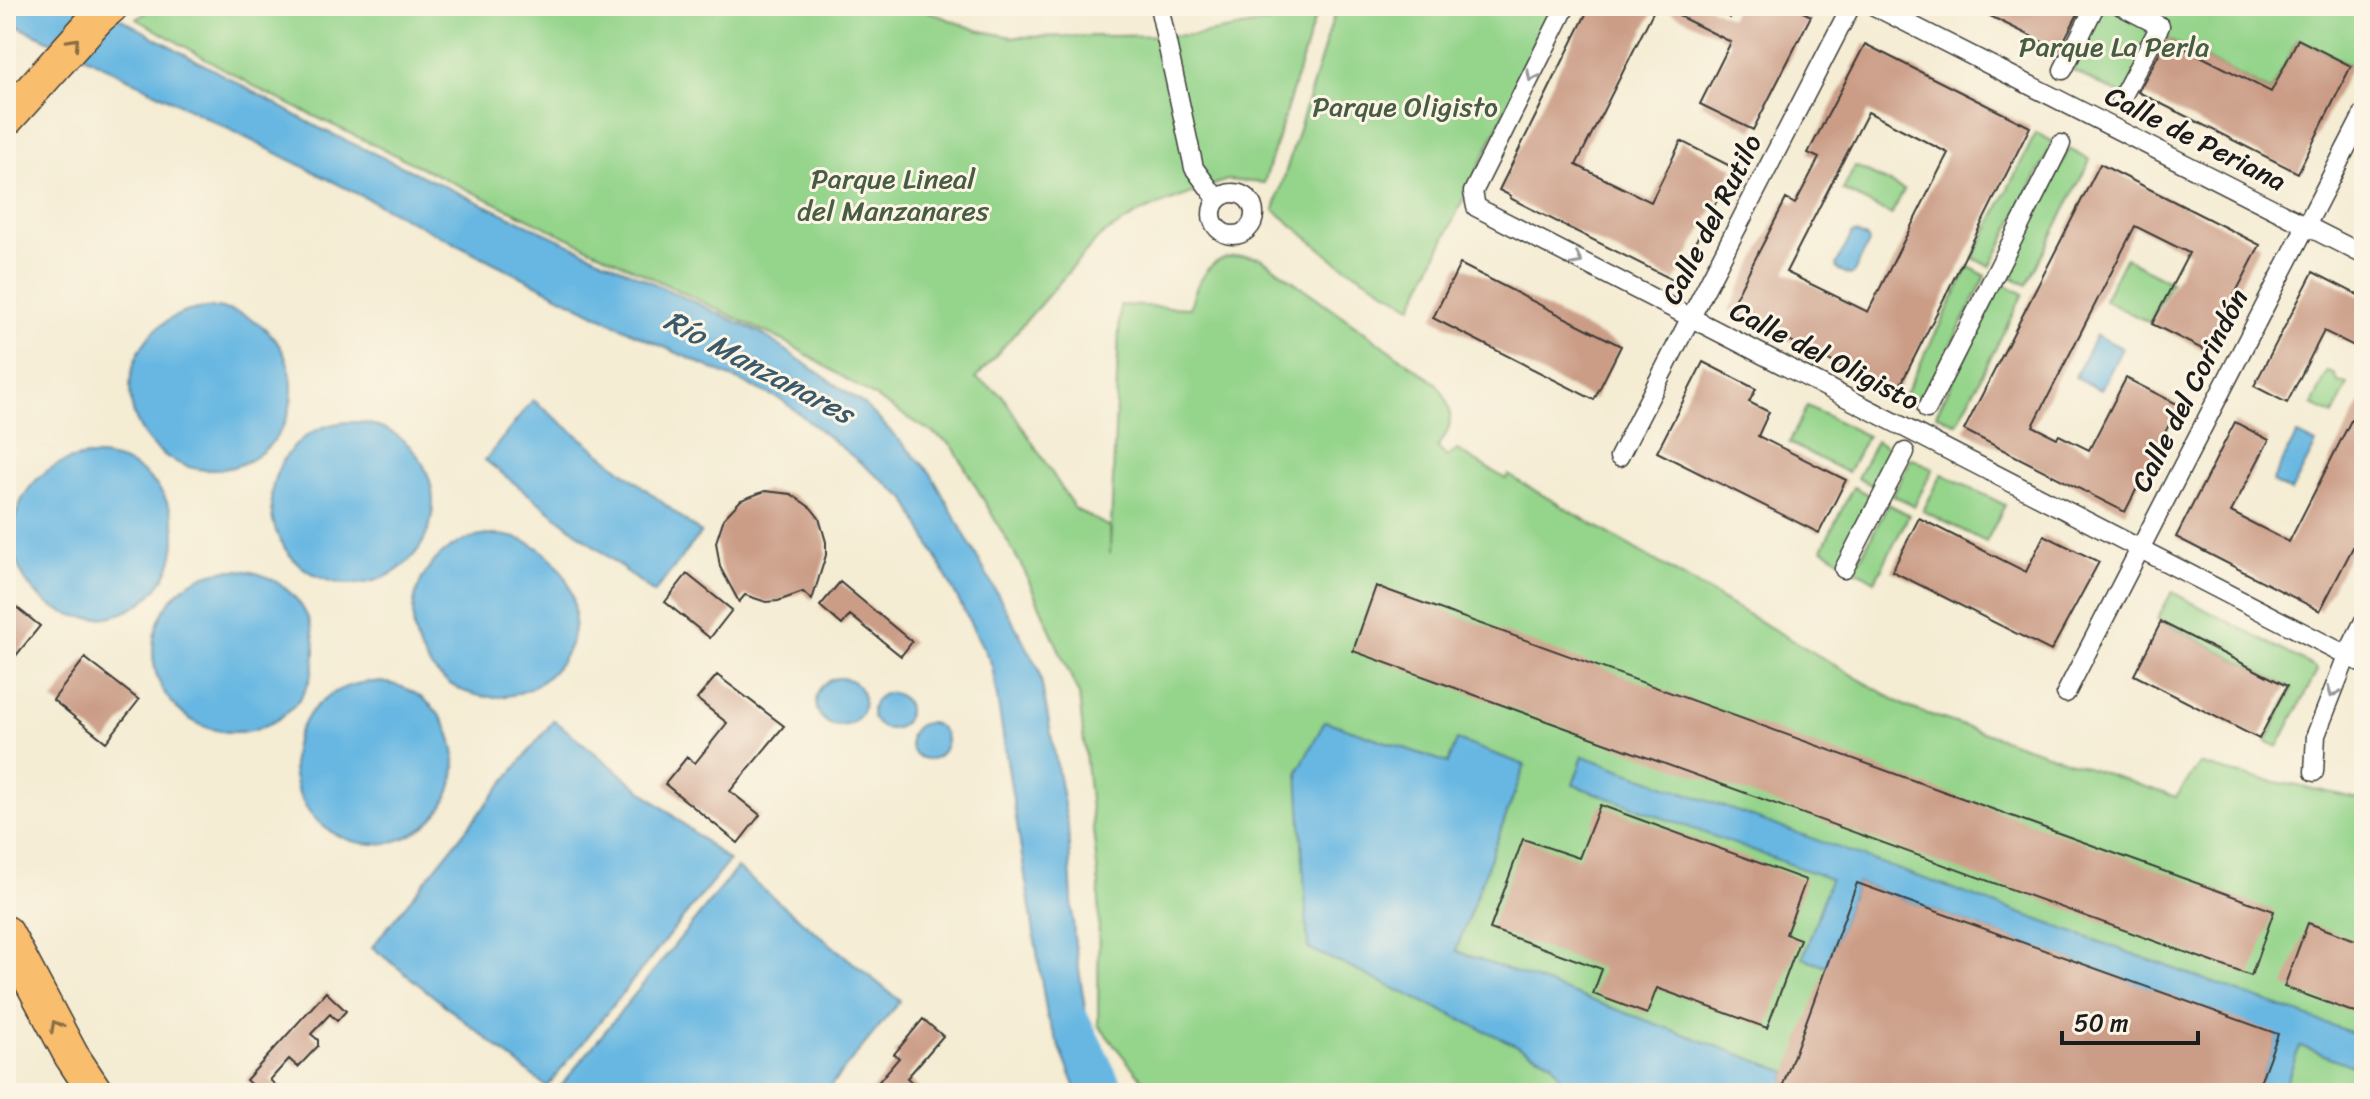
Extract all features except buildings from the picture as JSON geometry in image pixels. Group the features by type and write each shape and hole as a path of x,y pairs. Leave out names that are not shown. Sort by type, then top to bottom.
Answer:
{"highway":[{"path":"6,119 111,6"},
{"path":"6,933 71,1055 96,1093"}],"street":[{"path":"1159,6 1194,168 1217,199"},
{"name":"Calle del Oligisto","path":"1566,6 1473,192 1476,207 2356,658"},
{"name":"Calle del Rutilo","path":"1619,457 1851,6"},
{"name":"Calle de Periana","path":"1874,6 2364,255"},
{"path":"2063,70 2095,6"},
{"path":"2121,99 2160,26 2129,8"},
{"name":"Calle del Corindón","path":"2066,693 2364,113"},
{"path":"1927,409 2061,144"},
{"path":"1844,569 1905,452"},
{"path":"2314,772 2316,735 2356,658 2364,621"}],"green space":[{"name":"Parque Lineal del Manzanares","path":"155,6 913,6 977,30 1012,37 1196,35 1316,14 1264,183 1227,180 1141,212 1099,237 976,378 1002,395 1075,509 1110,527 1110,554 1120,305 1190,308 1199,281 1213,264 1233,257 1261,258 1437,384 1449,407 1450,424 1437,447 1447,457 1457,450 1506,479 1508,475 1907,707 2176,797 2200,764 2364,801 2364,1093 1153,1093 1098,1025 1099,886 1079,695 1024,570 952,445 786,342 268,94 137,19"},
{"name":"Parque Oligisto","path":"1337,6 1556,6 1412,306 1336,261 1274,210"},
{"name":"Parque La Perla","path":"2087,6 2364,6 2364,62 2359,70 2298,39 2271,92 2163,37 2131,100 2073,71"},
{"path":"2036,133 2054,142 1990,267 1973,258"},
{"path":"2069,149 2090,160 2027,285 2005,274"},
{"path":"1855,166 1904,190 1891,215 1843,190"},
{"path":"2125,258 2171,282 2150,323 2104,300"},
{"path":"1969,267 1986,276 1920,406 1903,398"},
{"path":"2002,283 2023,294 1957,424 1936,414"},
{"path":"2328,371 2335,375 2338,382 2348,384 2333,415 2312,405"},
{"path":"1807,406 1867,436 1848,473 1789,443"},
{"path":"1876,441 1897,452 1879,489 1857,478"},
{"path":"1911,458 1933,469 1914,506 1893,495"},
{"path":"1942,474 2005,505 1986,542 1923,511"},
{"path":"1853,487 1874,497 1842,561 1822,549"},
{"path":"1888,504 1909,515 1875,581 1855,569"},
{"path":"2172,592 2316,668 2278,747 2266,741 2292,689 2157,619"}],"water":[{"path":"6,6 98,6 319,128 761,333 865,405 930,472 1039,669 1068,826 1074,937 1093,1060 1101,1078 1119,1093 1078,1093 1047,1016 992,665 906,499 782,400 635,334 90,59 6,21"},
{"path":"1852,234 1868,239 1869,243 1850,275 1837,269 1836,265"},
{"path":"211,308 242,314 268,332 286,358 292,389 286,420 268,446 242,464 211,470 180,464 154,446 136,420 130,389 136,358 154,332 180,314"},
{"path":"2096,335 2122,348 2101,390 2075,377"},
{"path":"533,400 701,533 654,593 485,460"},
{"path":"352,422 383,428 409,446 427,472 433,503 427,534 409,560 383,578 352,584 321,578 295,560 277,534 271,503 277,472 295,446 321,428"},
{"path":"2297,434 2316,444 2291,492 2272,482"},
{"path":"94,456 125,462 151,480 169,506 175,537 169,568 151,594 125,612 94,618 63,612 37,594 19,568 13,537 19,506 37,480 63,462"},
{"path":"494,535 525,541 551,559 569,585 575,616 569,647 551,673 525,691 494,697 463,691 437,673 419,647 413,616 419,585 437,559 463,541"},
{"path":"234,570 265,576 291,594 309,620 315,651 309,682 291,708 265,726 234,732 203,726 177,708 159,682 153,651 159,620 177,594 203,576"},
{"path":"840,678 857,685 864,702 857,719 840,726 823,719 816,702 823,685"},
{"path":"374,682 405,688 431,706 449,732 455,763 449,794 431,820 405,838 374,844 343,838 317,820 299,794 293,763 299,732 317,706 343,688"},
{"path":"890,693 903,698 908,711 903,724 890,729 877,724 872,711 877,698"},
{"path":"554,720 729,861 547,1087 372,947"},
{"path":"1325,721 1448,763 1457,740 1525,765 1456,951 1788,1072 1780,1093 1661,1093 1647,1088 1617,1094 1569,1093 1552,1062 1308,948 1298,771"},
{"path":"928,723 941,728 946,741 941,754 928,759 915,754 910,741 915,728"},
{"path":"1583,756 2364,1037 2364,1070 2300,1046 2282,1093 2256,1093 2277,1035 1857,883 1827,966 1803,958 1830,879 1573,785"},
{"path":"737,868 900,1001 825,1093 555,1093"}],"waterway":[{"name":"Río Manzanares","path":"1074,1021 1109,1093"}],"railway":[{"path":"6,1028 13,1040"}]}
